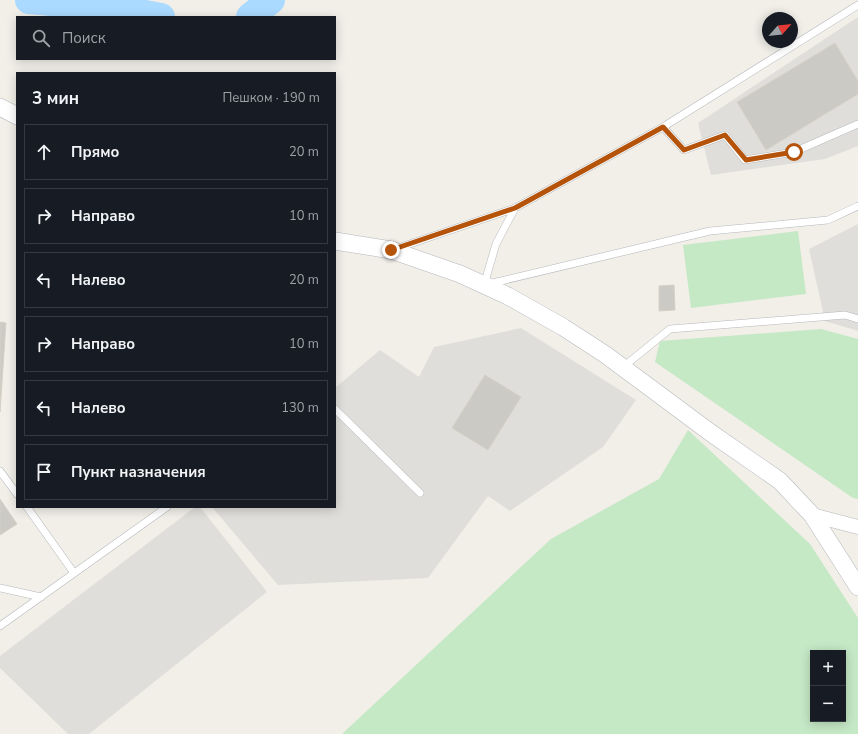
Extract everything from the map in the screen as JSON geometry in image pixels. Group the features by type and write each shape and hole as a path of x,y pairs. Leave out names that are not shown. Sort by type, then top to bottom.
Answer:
{"street":[{"path":"0,107 16,115"},
{"path":"336,241 391,250 460,274 508,296 562,327 606,355 711,433 780,481 812,515 858,587"},
{"path":"812,515 858,527"}],"lane":[{"path":"391,250 515,208 663,127 858,5"},
{"path":"663,127 684,150 725,135 746,160 794,152 858,124"},
{"path":"515,208 496,244 484,285 710,232 828,220 858,206"},
{"path":"623,367 670,329 845,316 858,319"},
{"path":"336,410 420,493"},
{"path":"0,471 16,493"},
{"path":"28,508 74,573"},
{"path":"0,626 165,508"},
{"path":"0,588 41,597"}],"shaded area":[{"path":"858,17 858,146 825,159 711,175 698,123"},
{"path":"858,224 858,331 825,321 809,249"},
{"path":"521,328 636,400 603,447 510,511 488,496 428,578 278,585 213,508 336,508 336,387 380,350 419,377 434,347"},
{"path":"194,508 201,508 267,592 89,734 68,734 0,668 0,656"}],"green space":[{"path":"798,231 806,294 691,308 683,245"},
{"path":"821,329 858,339 858,499 853,498 655,362 660,341"},
{"path":"688,430 810,544 858,618 858,734 342,734 551,539 659,479"}],"building":[{"path":"835,43 858,81 858,94 766,150 737,102"},
{"path":"674,285 675,310 659,311 659,286"},
{"path":"0,322 6,323 0,412"},
{"path":"485,375 521,397 488,450 452,428"},
{"path":"0,499 17,524 0,535"}],"waterway":[{"path":"29,0 108,7 156,16"},
{"path":"251,16 271,0"}],"route":[{"path":"391,250 515,208 663,127 684,150 725,135 746,160 794,152"}]}
